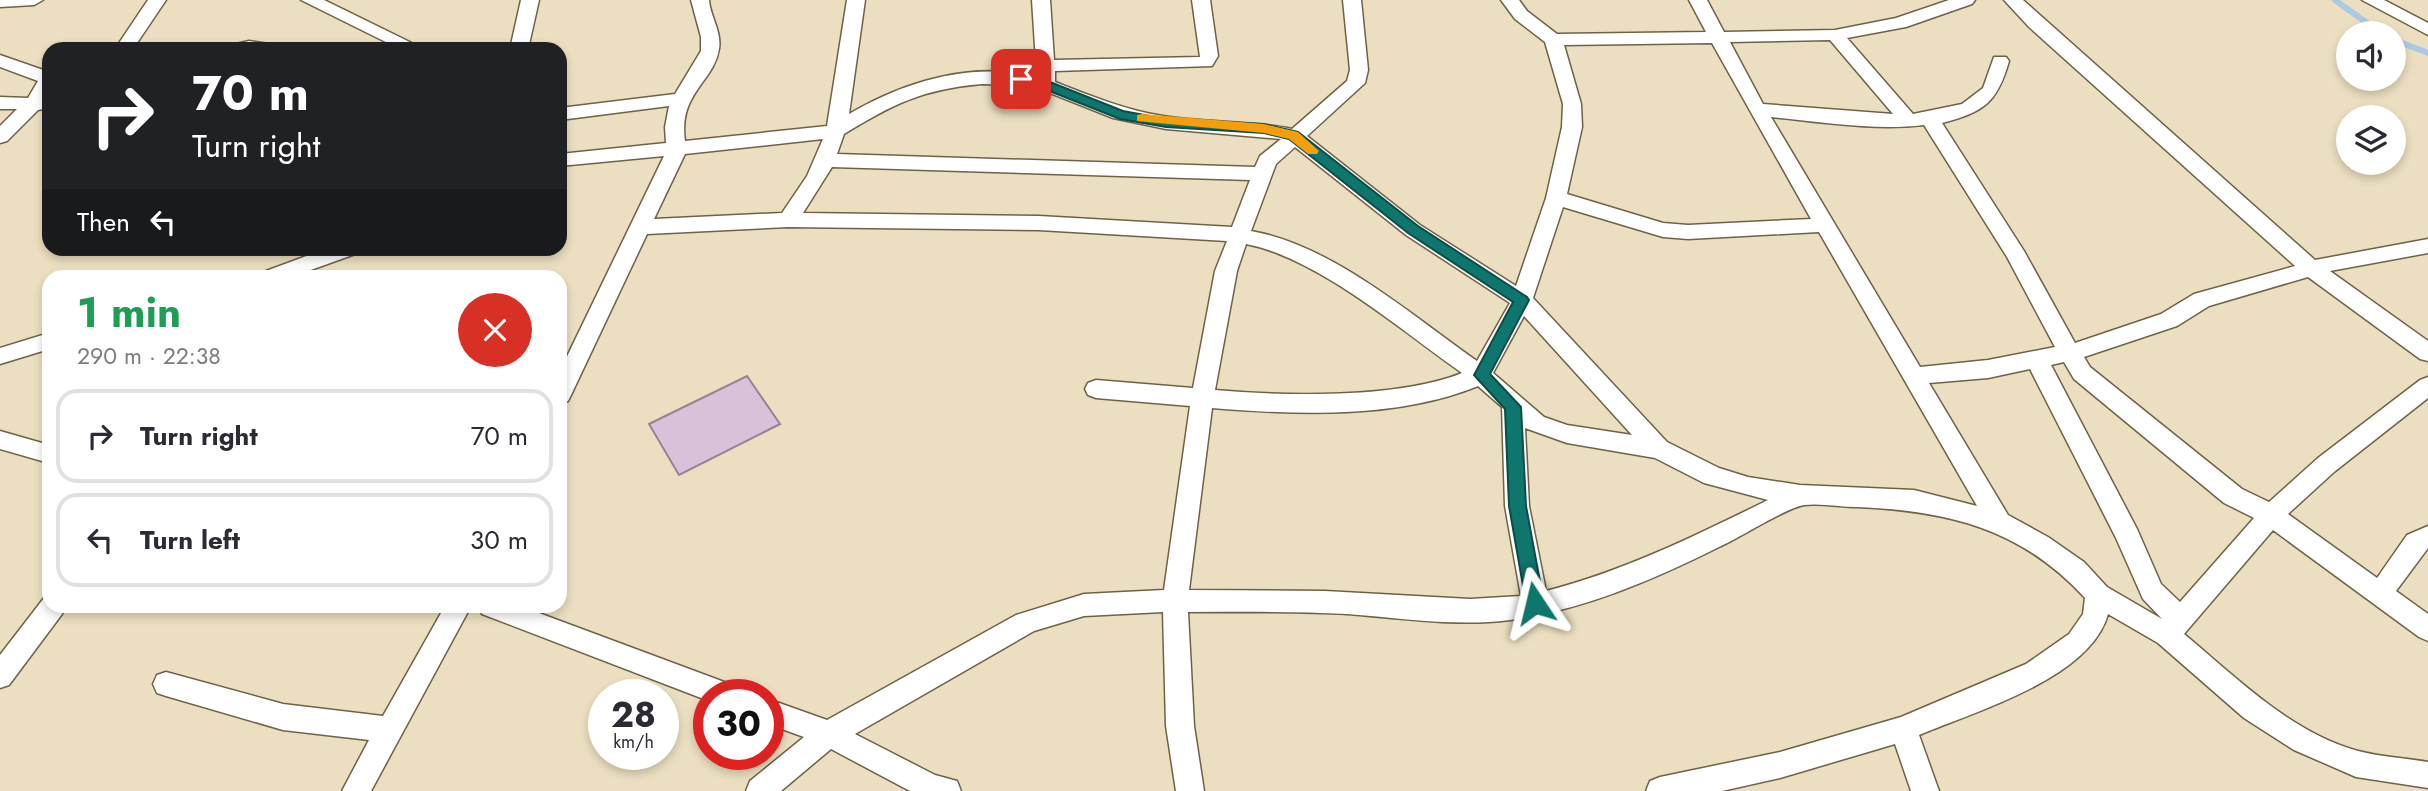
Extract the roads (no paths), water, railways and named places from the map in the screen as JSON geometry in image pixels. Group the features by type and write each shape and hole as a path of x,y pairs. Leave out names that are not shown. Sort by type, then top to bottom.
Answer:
{"street":[{"path":"0,2 34,0"},
{"path":"129,42 157,0"},
{"path":"310,0 400,42"},
{"path":"340,15 354,0"},
{"path":"521,42 530,0"},
{"path":"567,380 677,149 672,131 673,114 709,55 712,39 700,16 700,0"},
{"path":"788,220 825,160 846,79 856,0"},
{"path":"1041,0 1046,75"},
{"path":"567,159 833,132 873,108 914,89 946,81 1206,62 1209,56 1201,0"},
{"path":"1190,791 1180,726 1175,601 1202,399 1226,271 1259,174 1266,161 1356,83 1359,70 1352,0"},
{"path":"1096,389 1258,403 1370,401 1454,386 1481,375 1522,300 1569,152 1573,104 1553,40 1521,15 1510,0"},
{"path":"1698,0 1757,110 1999,522"},
{"path":"1553,40 1835,36 1900,23 1966,0"},
{"path":"2013,0 2208,180 2312,269 2428,353"},
{"path":"2371,0 2428,30"},
{"path":"1835,36 1920,120 2017,256 2081,373 2239,500 2271,515 2428,629"},
{"path":"0,61 42,76"},
{"path":"1757,110 1920,120 1956,115 1976,106 1994,85 2000,61"},
{"path":"1046,75 1120,114 1166,123 1264,129 1293,135 1413,230 1522,300 1659,449"},
{"path":"567,113 680,99"},
{"path":"0,103 42,104"},
{"path":"0,137 42,104"},
{"path":"825,160 1259,174"},
{"path":"1556,198 1663,230 1688,232 1824,225"},
{"path":"640,227 788,220 1039,223 1238,236 1294,251 1341,277 1481,375 1513,407 1536,424 1567,434 1659,449 1712,476 1748,488 1800,495 1914,500 1999,522 2039,544 2075,570 2098,595 2173,628"},
{"path":"1911,376 1989,369 2069,354 2169,320 2202,300 2342,260 2428,246"},
{"path":"290,270 329,256"},
{"path":"0,356 42,343"},
{"path":"2036,360 2116,511 2152,591 2173,628 2254,709 2304,741 2356,764 2428,775"},
{"path":"2173,628 2271,515 2326,465 2428,386"},
{"path":"1513,407 1517,506 1535,603"},
{"path":"0,440 42,452"},
{"path":"760,791 829,734 1025,623 1058,608 1102,602 1321,601 1509,609 1577,593 1653,565 1800,495"},
{"path":"2380,594 2416,542 2428,536"},
{"path":"1660,791 1780,765 1903,729 2035,673 2078,642 2095,617 2098,595"},
{"path":"0,676 48,613"},
{"path":"356,791 454,613"},
{"path":"509,613 693,683"},
{"path":"166,684 283,717 392,730"},
{"path":"784,717 829,734 931,787 947,791"},
{"path":"1903,729 1925,791"}],"waterway":[{"path":"2335,0 2364,21"},
{"path":"2406,45 2428,53"}]}
